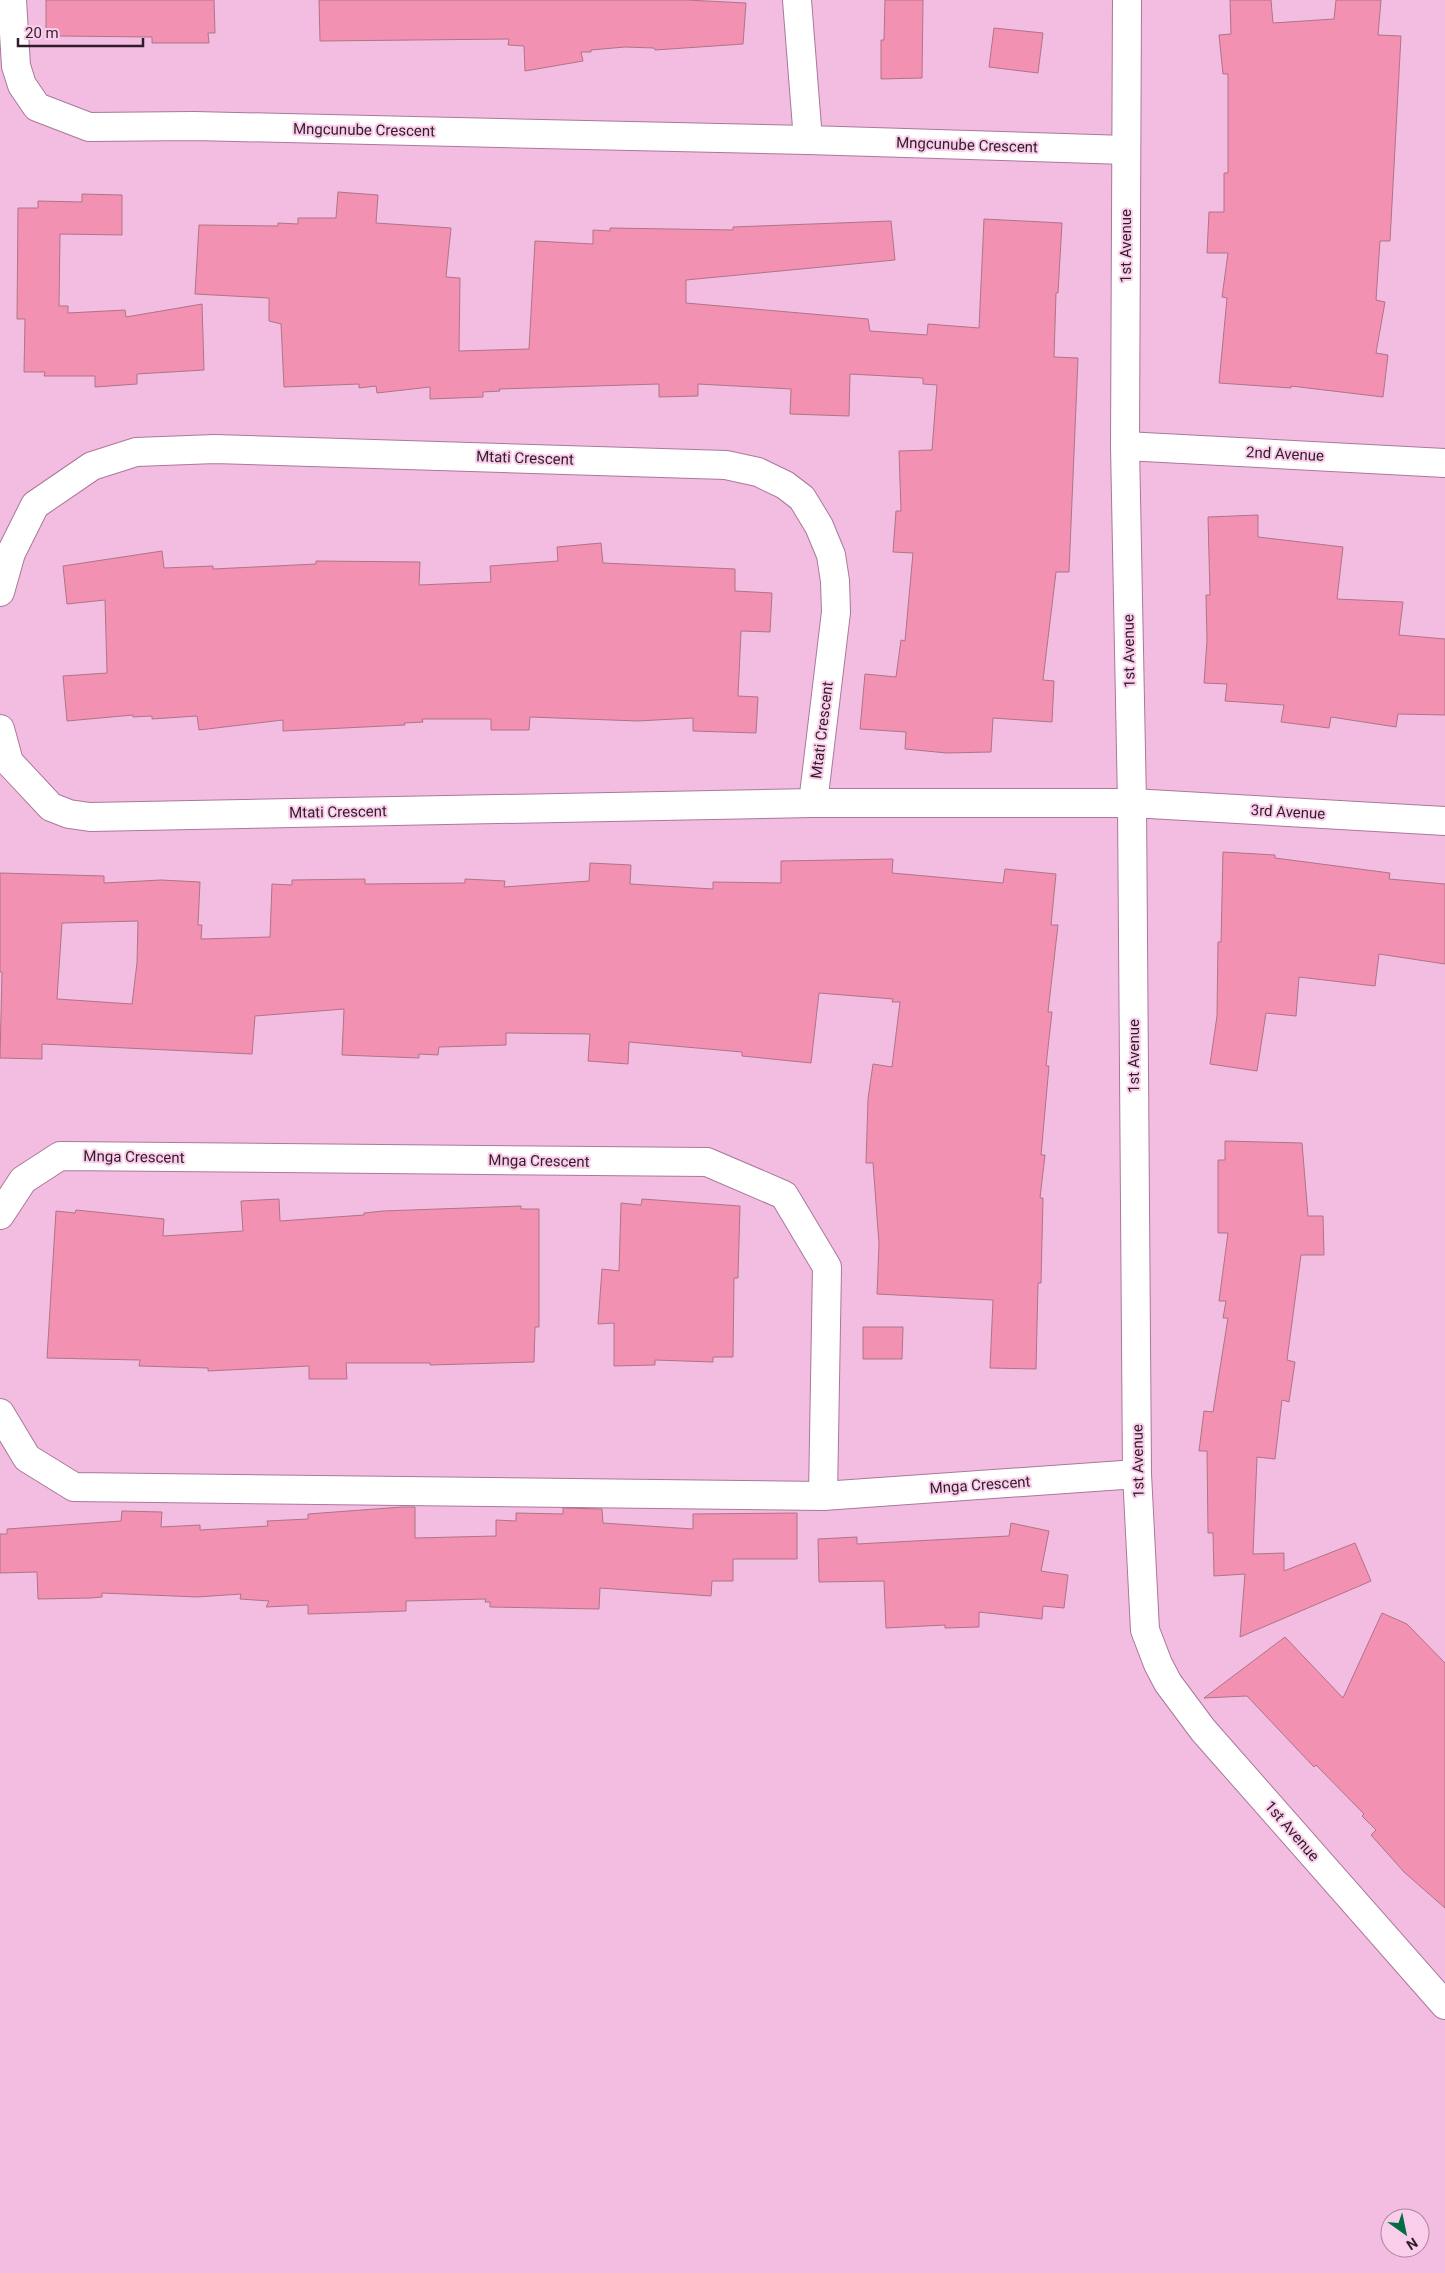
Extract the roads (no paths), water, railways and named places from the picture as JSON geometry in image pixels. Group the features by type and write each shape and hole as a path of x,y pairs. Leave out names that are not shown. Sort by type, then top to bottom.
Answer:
{"street":[{"name":"Mngcunube Crescent","path":"12,0 16,66 22,85 37,107 89,127 194,126 808,140 1126,150"},
{"path":"797,0 808,140"},
{"name":"1st Avenue","path":"1127,0 1125,446 1132,803 1137,1474 1145,1630 1158,1664 1168,1683 1204,1730 1445,2005"},
{"name":"2nd Avenue","path":"1125,446 1445,462"},
{"name":"Mtati Crescent","path":"0,592 11,553 35,505 92,466 136,452 215,450 558,458 726,465 758,472 785,485 802,498 819,526 831,555 835,581 836,612 813,803"},
{"name":"Mtati Crescent","path":"0,729 9,762 51,807 69,814 90,817 813,803 1132,803"},
{"name":"3rd Avenue","path":"1132,803 1445,821"},
{"name":"Mnga Crescent","path":"0,1215 24,1180 60,1156 707,1162 784,1195 827,1267 823,1496"},
{"name":"Mnga Crescent","path":"0,1413 26,1458 74,1487 823,1496 1137,1474"}]}
